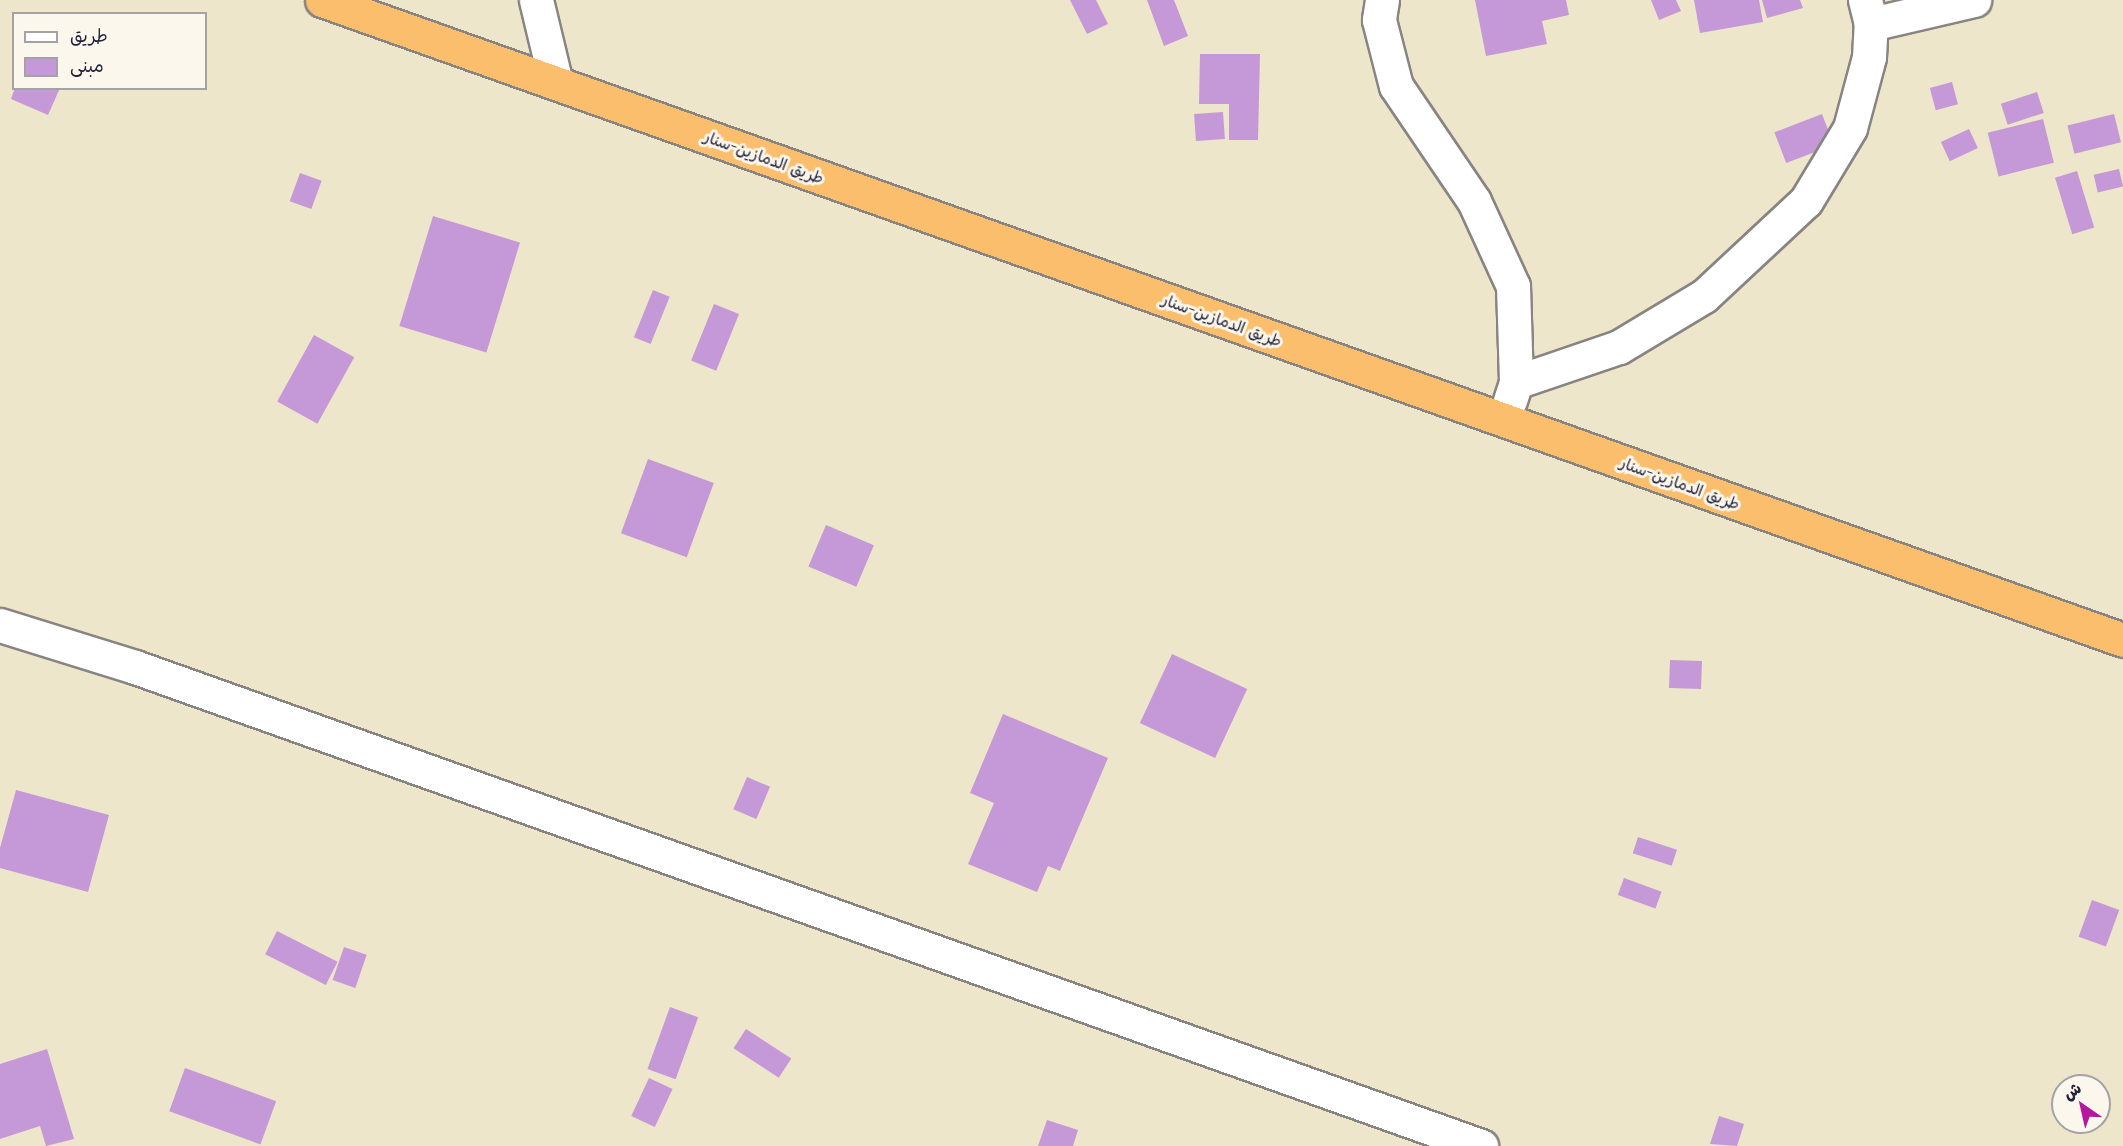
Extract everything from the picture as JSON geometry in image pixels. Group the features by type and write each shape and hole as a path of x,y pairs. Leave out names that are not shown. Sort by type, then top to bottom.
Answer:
{"highway":[{"name":"طريق الدمازين-سنار","path":"322,0 2123,640"}],"street":[{"path":"536,0 556,83"},
{"path":"1382,0 1379,20 1396,86 1473,201 1513,286 1516,382 1504,420"},
{"path":"1516,382 1619,347 1704,296 1806,201 1850,128 1869,57 1868,12 1974,0"},
{"path":"0,625 158,675 1481,1146"}],"building":[{"path":"1070,0 1096,0 1108,24 1087,34"},
{"path":"1147,0 1174,0 1188,36 1164,46"},
{"path":"1475,0 1566,0 1569,15 1542,21 1547,44 1486,56"},
{"path":"1651,0 1676,0 1681,11 1659,20"},
{"path":"1694,0 1759,0 1763,22 1700,33"},
{"path":"1762,0 1800,0 1803,8 1767,18"},
{"path":"1200,54 1260,54 1258,140 1229,140 1229,104 1199,104"},
{"path":"1952,82 1958,104 1936,110 1930,88"},
{"path":"14,90 59,90 48,115 11,99"},
{"path":"2037,92 2044,113 2008,125 2001,104"},
{"path":"1223,112 1225,139 1196,141 1194,114"},
{"path":"1822,114 1834,145 1786,163 1774,132"},
{"path":"2114,114 2121,142 2074,154 2067,126"},
{"path":"2043,119 2054,163 1999,176 1988,133"},
{"path":"1969,129 1978,148 1950,161 1941,142"},
{"path":"2119,169 2123,187 2098,192 2094,175"},
{"path":"2077,171 2094,227 2072,234 2055,178"},
{"path":"300,173 322,181 311,209 290,201"},
{"path":"433,216 520,243 486,353 399,326"},
{"path":"653,290 670,297 651,344 634,337"},
{"path":"714,304 739,314 716,371 691,361"},
{"path":"314,335 354,357 317,424 277,401"},
{"path":"648,459 714,483 687,557 621,533"},
{"path":"826,525 874,545 856,587 808,566"},
{"path":"1172,654 1247,689 1215,758 1140,723"},
{"path":"1670,660 1702,661 1701,689 1669,688"},
{"path":"1003,714 1108,758 1060,871 1048,866 1037,892 968,864 994,803 970,793"},
{"path":"747,777 770,787 756,819 733,809"},
{"path":"16,790 109,815 88,892 0,868 0,848"},
{"path":"1638,837 1677,850 1672,866 1633,853"},
{"path":"1624,878 1662,892 1655,909 1618,895"},
{"path":"2092,900 2119,910 2106,947 2079,937"},
{"path":"277,931 338,962 326,985 265,954"},
{"path":"344,947 367,955 355,988 333,980"},
{"path":"670,1007 698,1017 676,1079 647,1069"},
{"path":"746,1029 791,1058 779,1078 733,1048"},
{"path":"47,1049 74,1139 46,1146 40,1126 0,1139 0,1064"},
{"path":"185,1068 276,1101 260,1144 169,1111"},
{"path":"649,1078 673,1089 655,1127 631,1116"},
{"path":"1719,1116 1744,1124 1737,1146 1710,1144"},
{"path":"1047,1120 1078,1130 1073,1146 1038,1146"}]}
